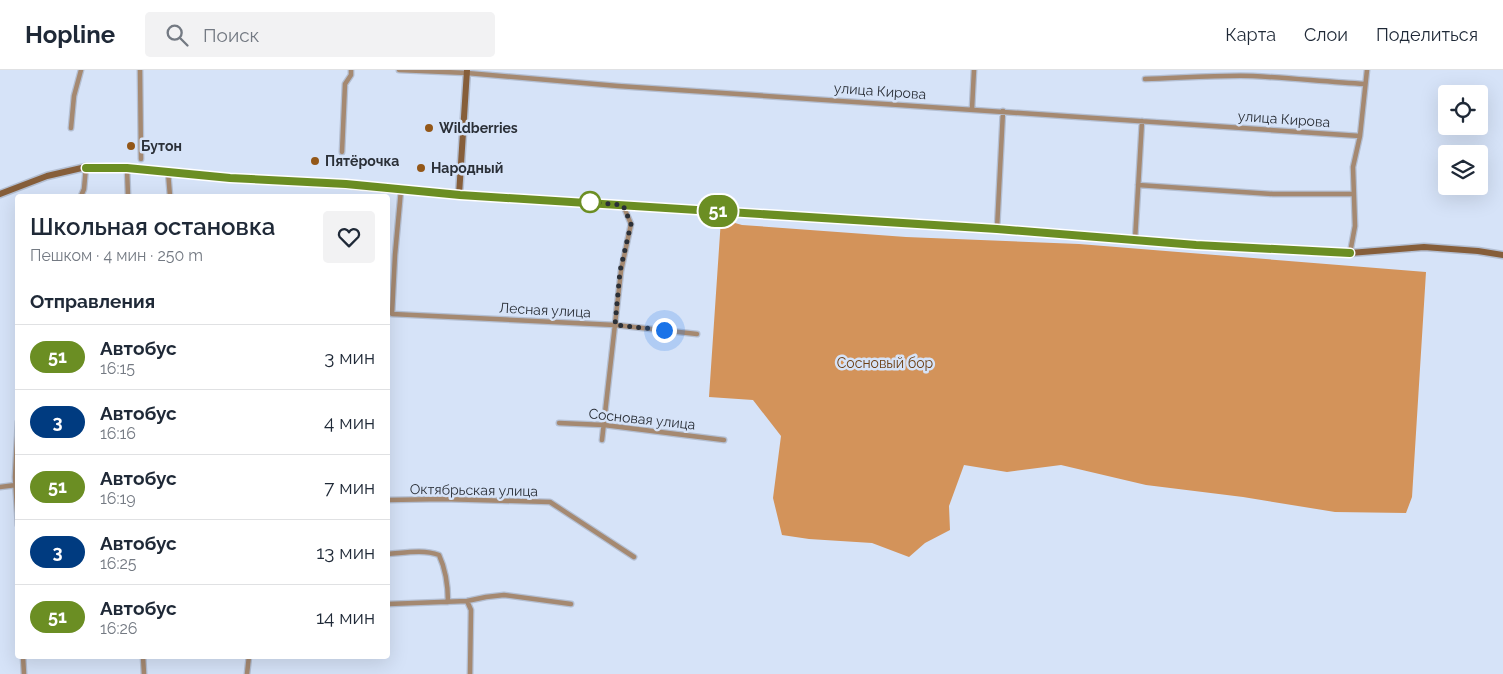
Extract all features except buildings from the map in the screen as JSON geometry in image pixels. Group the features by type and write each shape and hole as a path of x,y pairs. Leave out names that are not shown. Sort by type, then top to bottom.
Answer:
{"street":[{"path":"71,128 74,96 81,70"},
{"path":"140,70 141,158"},
{"path":"342,152 345,84 351,75 351,70"},
{"name":"улица Кирова","path":"399,70 467,72 618,86 1360,136"},
{"path":"972,109 974,70"},
{"path":"1350,253 1355,226 1353,167 1360,136 1367,70"},
{"path":"460,195 467,72"},
{"path":"1145,79 1254,76 1365,84"},
{"path":"997,229 1002,111"},
{"path":"1135,240 1142,121"},
{"path":"82,194 86,168"},
{"path":"0,194 47,176 86,168 127,168 249,179 346,184 460,195 997,229 1135,240 1350,253 1424,247 1503,255"},
{"path":"127,168 128,194"},
{"path":"168,172 170,194"},
{"path":"1138,185 1273,194 1354,194"},
{"name":"Лесная улица","path":"401,190 392,314 615,325 697,334"},
{"path":"602,440 620,271 631,224 623,205"},
{"name":"Сосновая улица","path":"559,423 604,425 724,440"},
{"path":"0,487 15,485"},
{"name":"Октябрьская улица","path":"390,500 443,499 550,502 634,557"},
{"path":"390,554 420,552 439,555 446,575 448,602"},
{"path":"390,604 467,601 504,595 571,604"},
{"path":"467,601 471,610 470,674"},
{"path":"23,659 24,674"},
{"path":"143,659 144,674"},
{"path":"247,674 249,659"}],"green space":[{"name":"Сосновый бор","path":"721,219 742,225 906,237 1079,244 1426,272 1412,497 1406,513 1335,512 1243,497 1146,485 1061,465 1007,472 964,465 949,506 950,530 925,543 909,557 872,543 809,539 782,535 773,498 781,436 753,400 709,397"}],"bus line":[{"name":"51","path":"86,168 127,168 230,178 346,184 460,195 997,229 1196,245 1350,253"}],"place":[{"name":"Wildberries","path":"429,128"},
{"name":"Бутон","path":"131,146"},
{"name":"Пятёрочка","path":"315,161"},
{"name":"Народный","path":"421,168"}],"route":[{"path":"590,202 623,205 631,224 620,271 615,325 664,330"}]}
